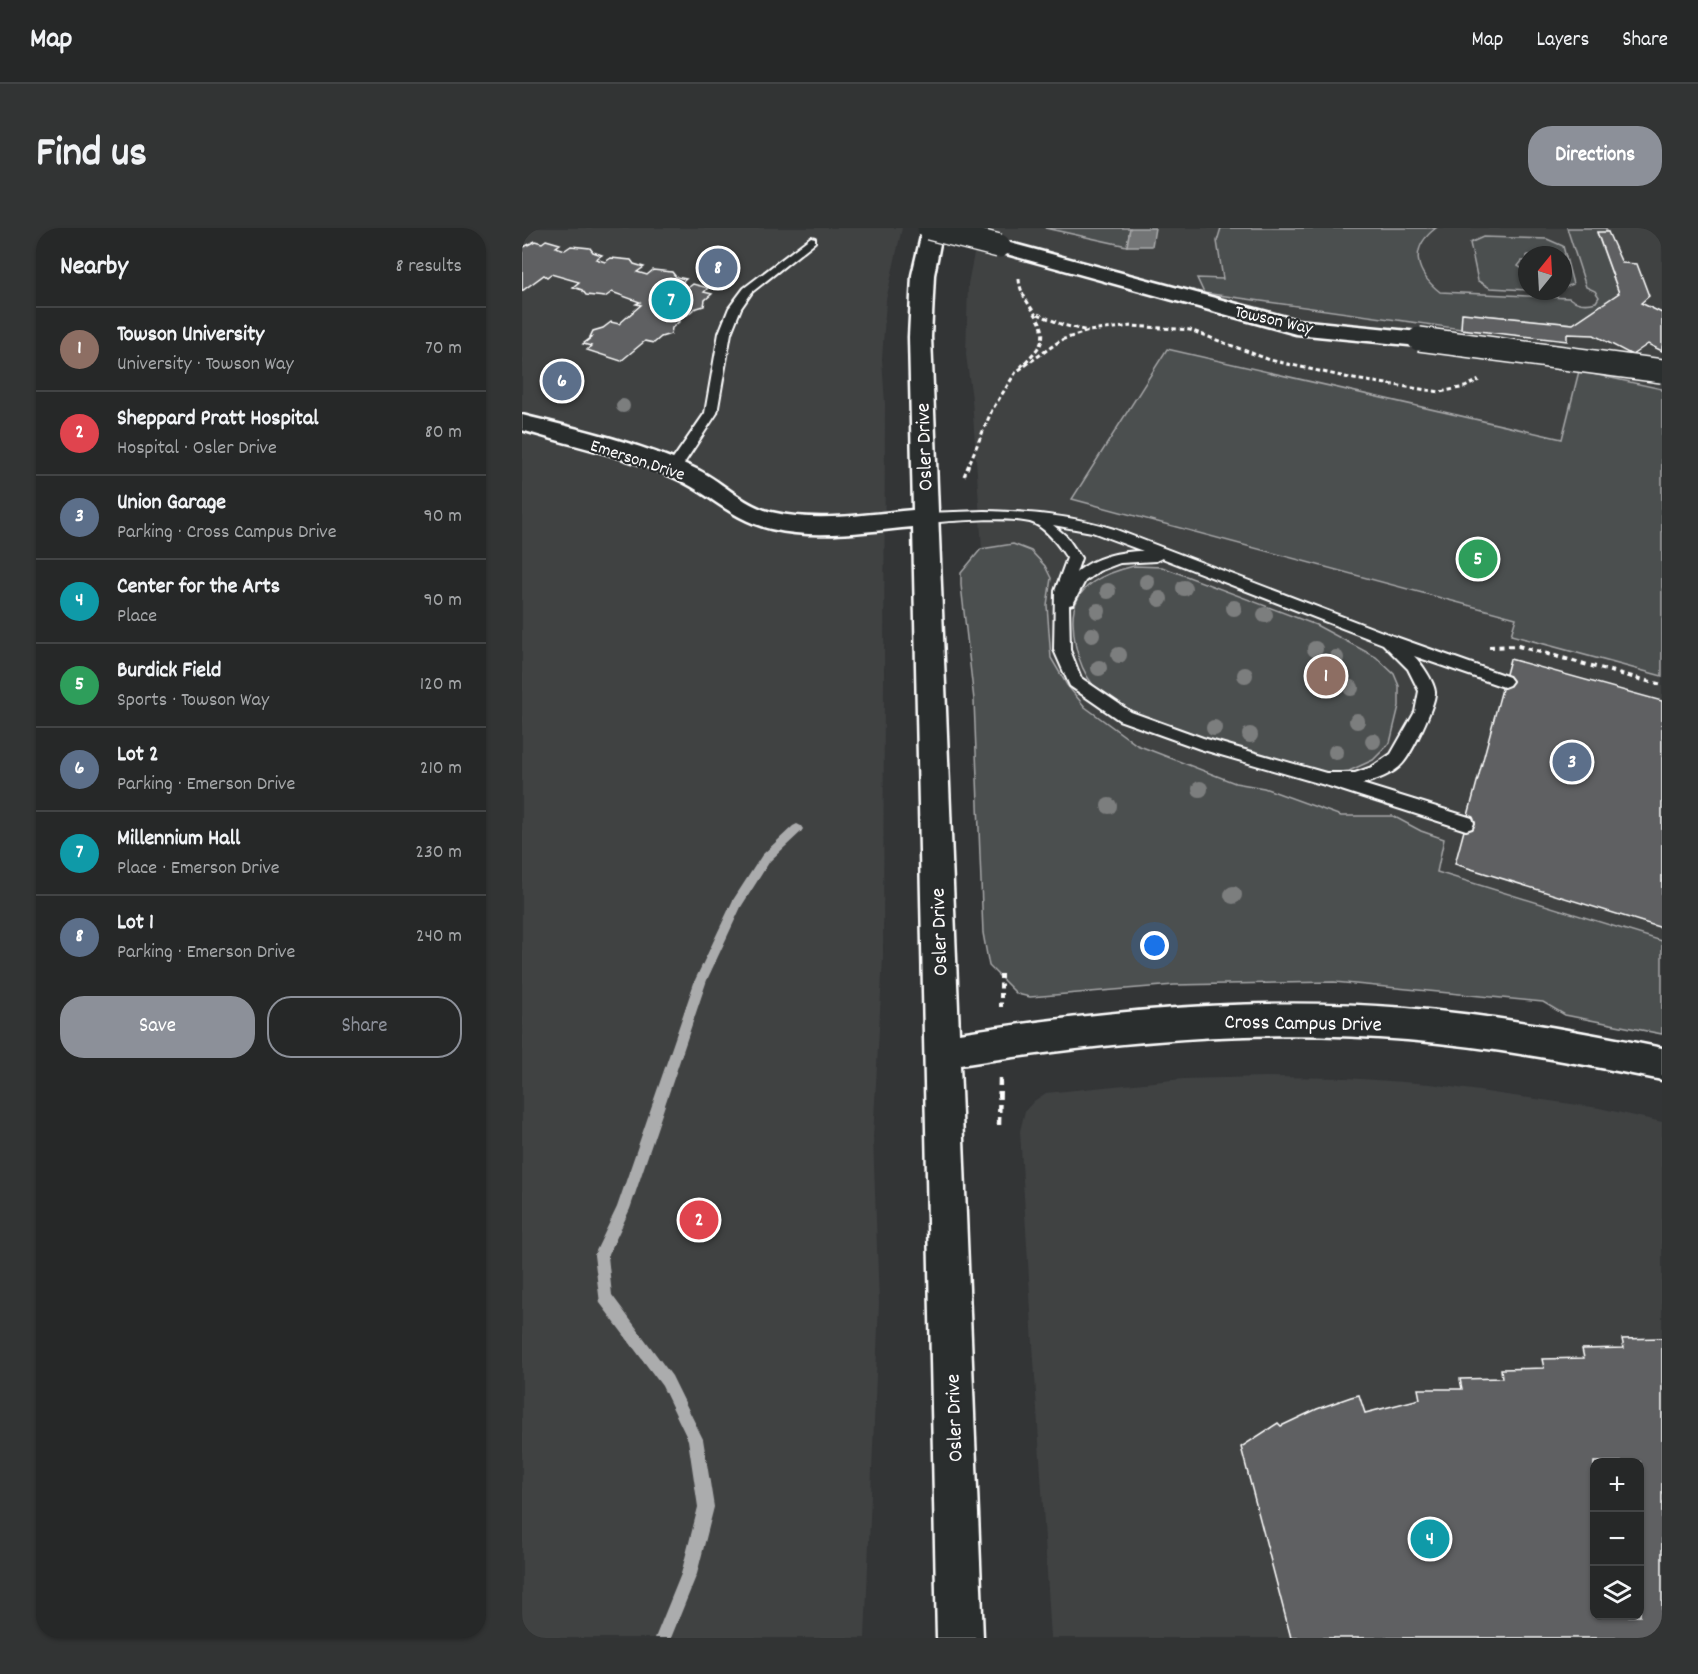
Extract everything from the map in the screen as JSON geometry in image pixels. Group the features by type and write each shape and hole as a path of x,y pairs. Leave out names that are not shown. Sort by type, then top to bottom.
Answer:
{"street":[{"name":"Towson Way","path":"931,228 1296,327 1419,339 1662,371"},
{"name":"Osler Drive","path":"931,228 923,275 920,326 960,1638"},
{"name":"Emerson Drive","path":"522,422 674,468 699,480 745,512 775,521 813,524 925,518"},
{"name":"Cross Campus Drive","path":"942,1052 1067,1033 1137,1026 1224,1021 1326,1020 1407,1024 1498,1035 1662,1064"}],"lane":[{"path":"674,468 711,413 725,333 735,308 748,290 811,240"},
{"path":"1033,516 1061,539 1074,558 1062,591 1061,616 1062,650 1075,682 1125,716 1200,743 1466,823"},
{"path":"925,518 1033,516 1085,525 1270,592 1446,663 1504,681"},
{"path":"1061,616 1074,586 1085,573 1123,558 1142,555 1170,556"},
{"path":"1326,780 1355,780 1378,772 1397,759 1423,712 1427,691 1414,665 1387,639"}],"path":[{"path":"1019,282 1019,294 1025,304 1037,314 1063,325 1089,331"},
{"path":"964,476 992,411 1016,372 1040,343 1042,328 1037,314"},
{"path":"1016,372 1061,339 1089,331 1132,326 1190,330 1270,360 1354,379 1440,392 1464,387 1485,377"},
{"path":"1485,647 1518,646 1662,685"}],"shaded area":[{"path":"522,228 902,228 886,300 882,359 885,404 883,957 873,1137 879,1303 865,1638 522,1638"},
{"path":"979,228 1662,228 1662,1005 1009,953 972,399 966,355 968,284"},
{"path":"1045,228 1130,228 1127,246"},
{"path":"1130,228 1155,228 1152,246 1127,246"},
{"path":"1221,228 1436,228 1421,244 1419,261 1425,277 1440,292 1518,296 1518,300 1572,300 1585,304 1596,302 1599,297 1595,291 1586,287 1567,228 1605,228 1608,232 1597,233 1619,293 1573,324 1463,313 1461,329 1204,293 1197,278 1223,279 1217,241"},
{"path":"1483,237 1547,239 1563,246 1518,246 1518,290 1490,288 1478,281 1470,243"},
{"path":"1167,349 1562,439 1579,371 1662,389 1662,676 1511,635 1516,618 1072,499"},
{"path":"1013,544 1031,551 1045,566 1051,578 1047,605 1051,658 1067,685 1085,707 1137,745 1235,783 1264,788 1341,816 1393,816 1421,831 1444,839 1437,872 1662,941 1662,1034 1565,1015 1543,1002 1334,982 1174,985 1030,997 1017,994 989,966 983,933 974,700 961,585 961,573 981,549"},
{"path":"1134,566 1162,567 1316,625 1376,657 1394,674 1399,686 1399,706 1390,743 1373,760 1349,771 1307,772 1153,724 1113,704 1097,690 1084,672 1076,649 1074,609 1078,598 1092,583 1112,572"},
{"path":"1347,1078 1430,1084 1599,1108 1662,1122 1662,1638 1051,1638 1020,1131 1025,1111 1046,1093 1183,1079"}],"building":[{"path":"1597,232 1608,232 1622,263 1637,264 1649,296 1641,303 1662,313 1662,351 1648,344 1632,355 1594,335 1567,334 1567,341 1461,329 1462,313 1573,324 1619,293"},
{"path":"546,240 560,244 556,247 565,250 571,246 590,248 593,252 602,255 596,259 605,262 611,258 631,260 634,264 644,267 637,272 647,275 653,270 672,272 676,277 686,279 680,284 689,287 693,284 708,288 704,292 712,294 705,300 704,306 694,309 687,315 679,313 671,319 680,321 672,328 671,334 661,337 654,343 645,341 621,361 587,350 591,346 583,344 592,337 590,337 593,331 611,322 619,324 641,305 636,304 640,302 612,292 605,297 586,295 582,290 573,287 579,282 551,274 547,277 544,275 522,291 522,248 535,241 542,243"},
{"path":"1510,659 1662,701 1662,928 1455,864"},
{"path":"1662,1338 1662,1638 1291,1638 1241,1447 1278,1423 1281,1426 1317,1409 1351,1397 1359,1395 1365,1413 1420,1399 1418,1389 1462,1389 1460,1379 1502,1378 1501,1369 1544,1368 1542,1359 1584,1358 1582,1349 1624,1348 1622,1339"}],"waterway":[{"path":"663,1638 689,1574 706,1507 695,1439 667,1381 605,1298 601,1255 623,1209 701,980 737,904 766,858 797,829"}],"place":[{"name":"Lot 1","path":"718,268"},
{"name":"Millennium Hall","path":"671,300"},
{"name":"Lot 2","path":"562,381"},
{"name":"Burdick Field","path":"1478,559"},
{"name":"Towson University","path":"1326,676"},
{"name":"Union Garage","path":"1572,762"},
{"name":"Sheppard Pratt Hospital","path":"699,1220"},
{"name":"Center for the Arts","path":"1430,1539"}]}
